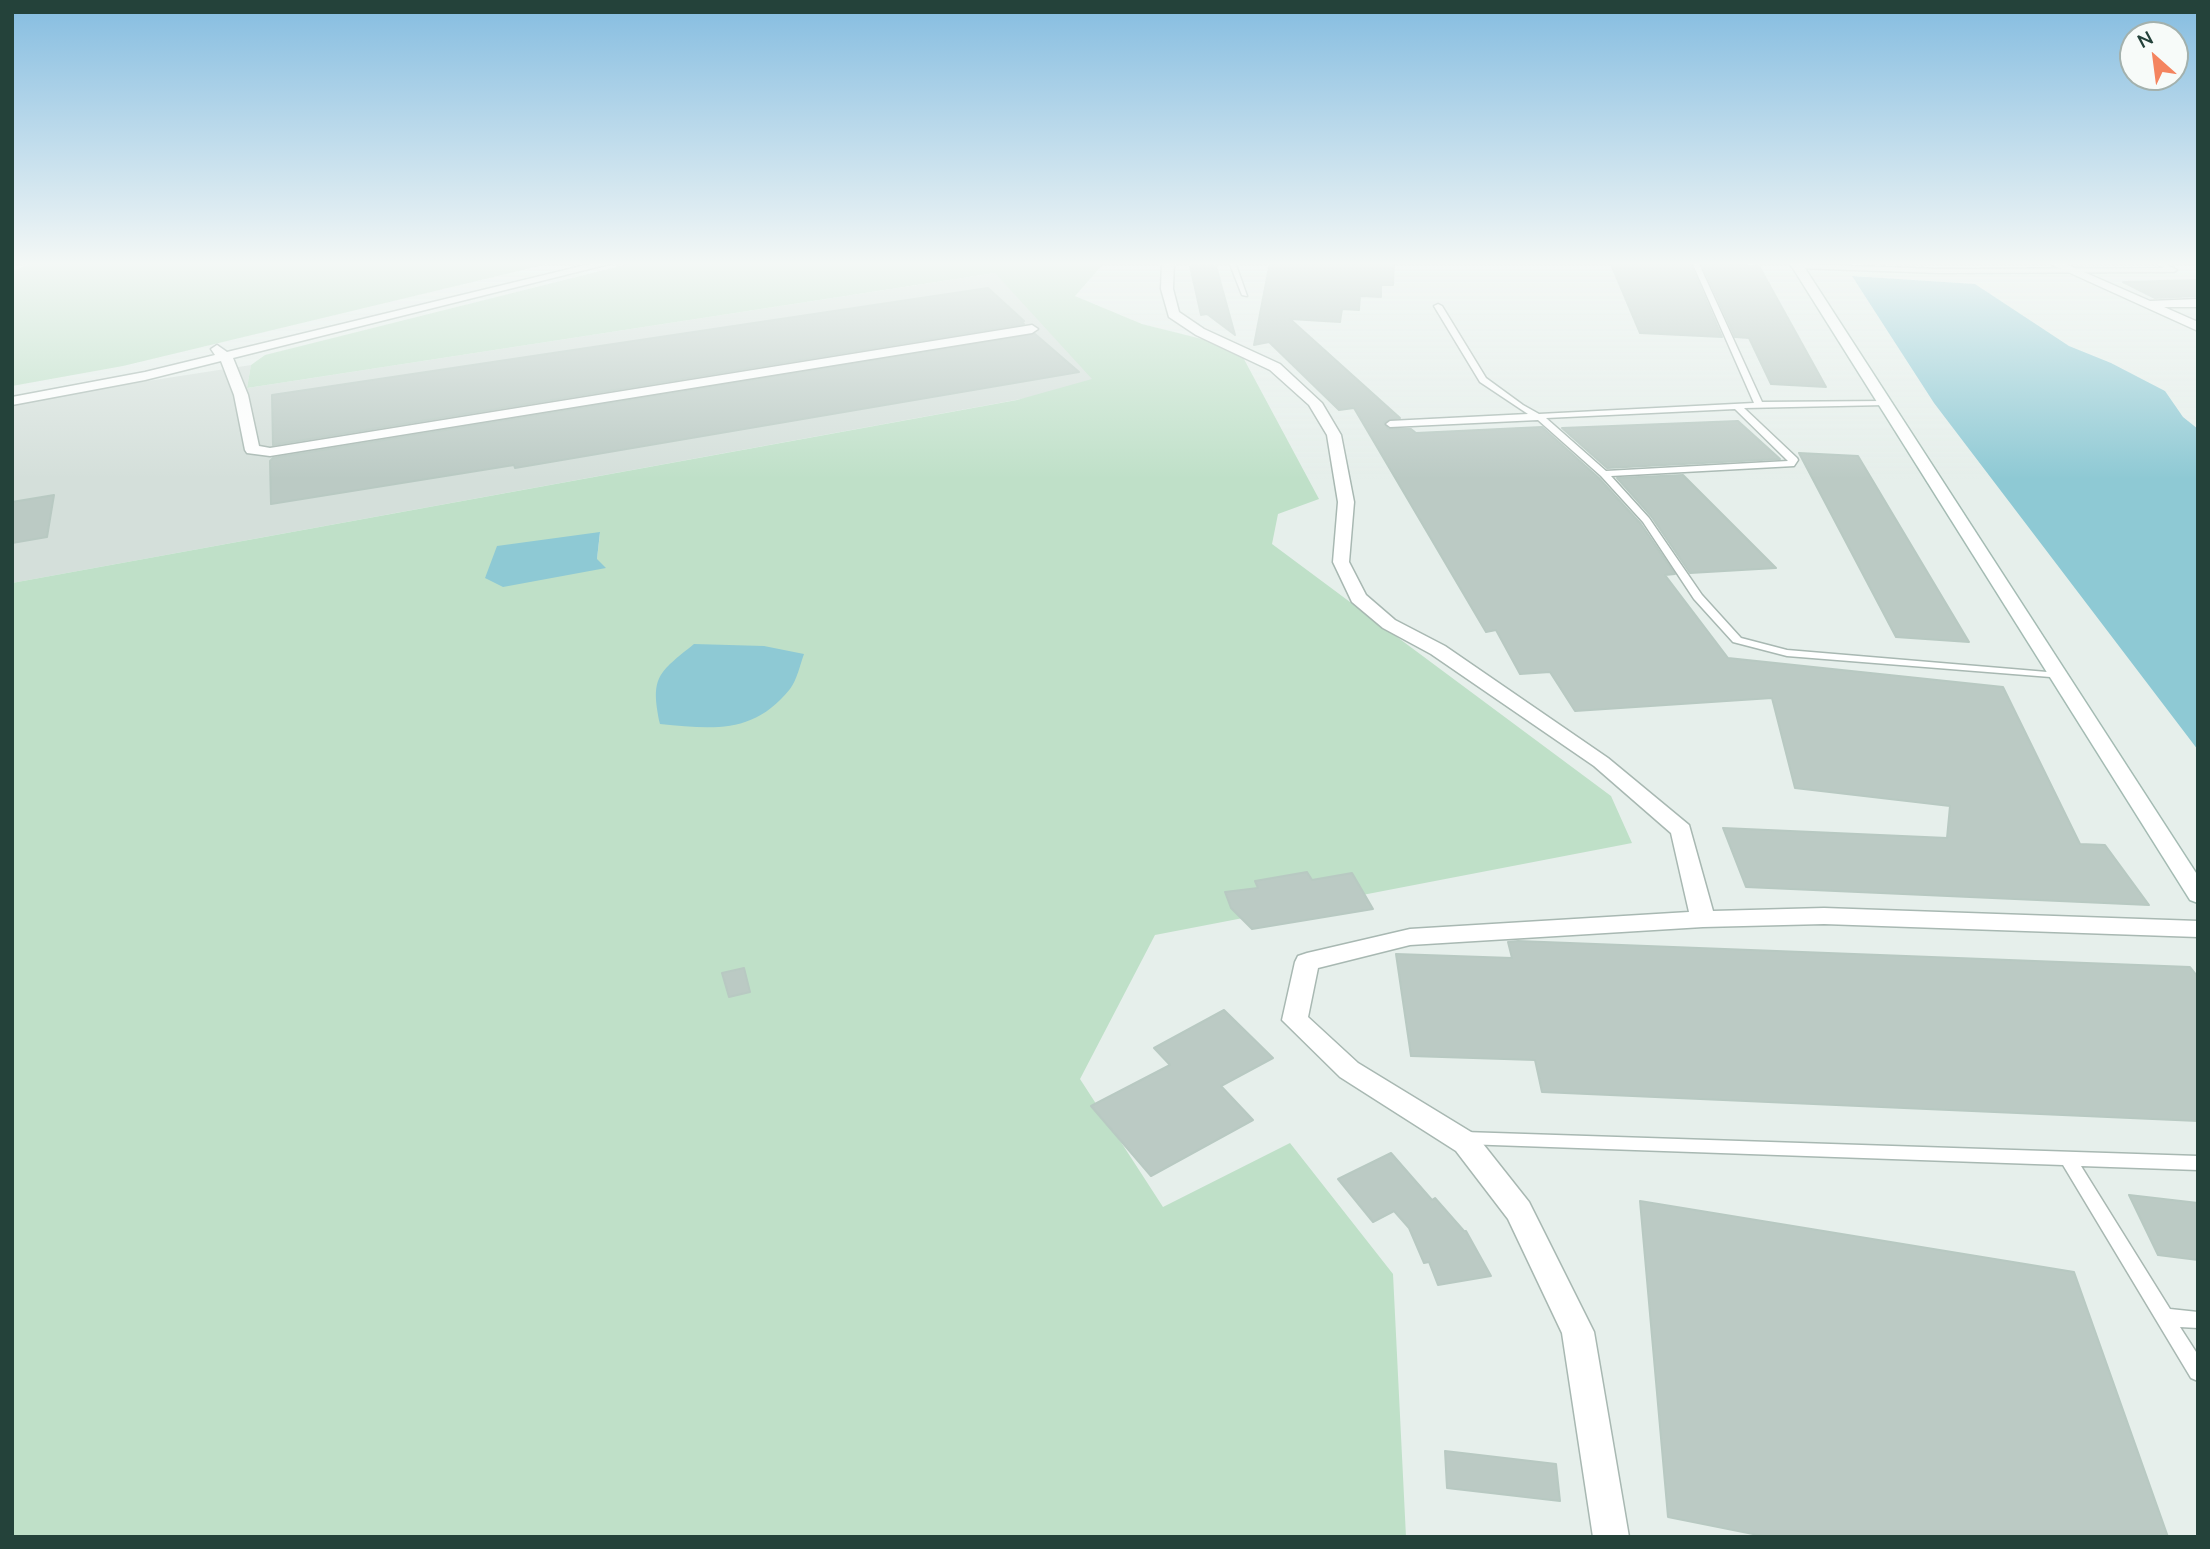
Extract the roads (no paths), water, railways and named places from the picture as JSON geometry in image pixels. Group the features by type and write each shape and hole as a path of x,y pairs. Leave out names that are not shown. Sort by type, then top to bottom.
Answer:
{"street":[{"path":"12,401 111,384 295,334"},
{"path":"12,391 105,376 302,334"},
{"path":"222,353 234,373 252,450 270,452 999,334"},
{"path":"1205,334 1275,367 1315,403 1334,435 1346,502 1341,562 1358,598 1388,624 1438,650 1601,762 1681,830 1703,919"},
{"path":"1841,334 2198,895"},
{"path":"1611,1537 1578,1332 1519,1211 1466,1143 1349,1070 1295,1020 1307,962 1410,937 1703,919 1824,916 2198,929"}],"lane":[{"path":"1455,334 1483,380 1520,407 1541,418 1604,474 1646,520 1698,597 1737,640 1787,653 2059,676"},
{"path":"1727,334 1759,405"},
{"path":"1390,424 1759,405 1885,403"},
{"path":"1604,474 1791,464 1794,460 1737,406"},
{"path":"1457,1138 2069,1161 2198,1163"},
{"path":"2069,1161 2198,1372"},
{"path":"2164,1317 2198,1320"}],"water":[{"path":"1890,334 2051,334 2069,346 2111,363 2165,391 2183,417 2198,429 2198,750 1934,403"},
{"path":"600,532 597,559 606,568 503,587 485,578 497,546"},
{"path":"694,644 764,646 804,654 790,689 761,715 731,726 660,724 656,696 660,677 672,662"}]}
